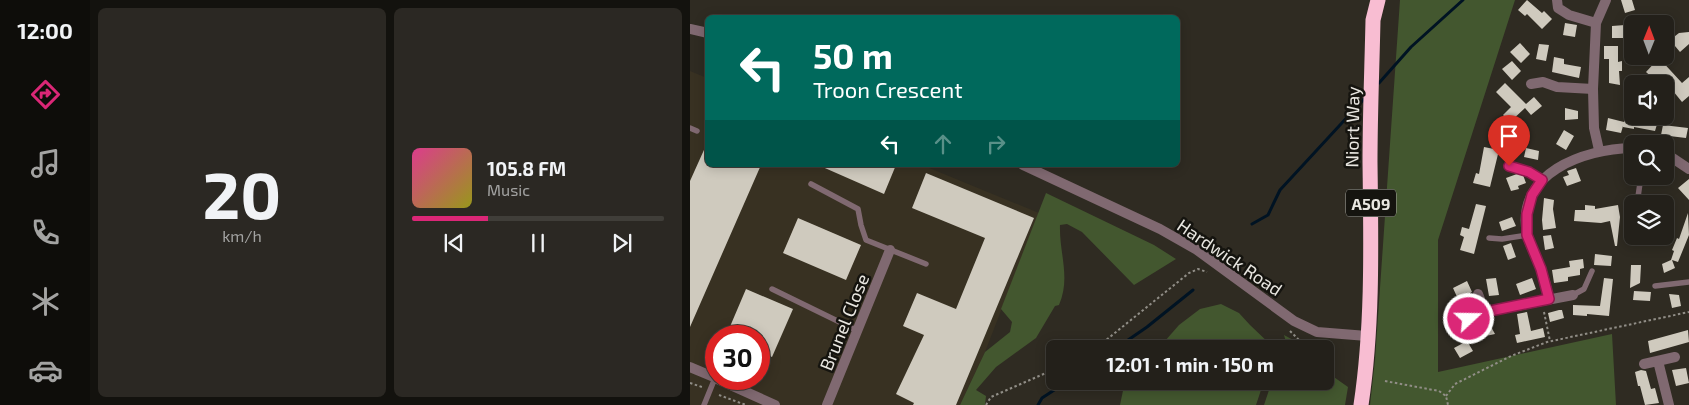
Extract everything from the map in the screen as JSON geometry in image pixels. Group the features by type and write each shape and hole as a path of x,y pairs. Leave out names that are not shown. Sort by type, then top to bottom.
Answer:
{"highway":[{"name":"Niort Way","path":"1360,405 1372,259 1370,159 1373,20 1378,0"}],"street":[{"path":"1557,0 1558,8 1568,15 1596,22"},
{"path":"1599,150 1594,128 1593,89 1596,22 1606,0"},
{"path":"690,29 705,32"},
{"path":"1531,84 1543,82 1557,87 1593,89"},
{"path":"1545,300 1541,269 1527,235 1527,214 1532,195 1551,171 1562,165 1599,150 1624,148"},
{"path":"1674,159 1689,169"},
{"name":"Hardwick Road","path":"1027,167 1160,229 1197,250 1294,321 1317,332 1367,336"},
{"name":"Brunel Close","path":"827,405 890,250"},
{"path":"1478,294 1485,312"},
{"path":"1469,319 1485,312 1573,295"},
{"path":"1644,364 1675,357"},
{"path":"1658,361 1669,405"},
{"path":"690,367 705,373"},
{"path":"742,390 775,405"}],"lane":[{"path":"690,128 697,131"},
{"path":"1509,166 1529,172 1542,180"},
{"path":"811,184 858,209 860,225 866,240 926,264"},
{"path":"1489,238 1502,239 1527,235"},
{"path":"1573,295 1584,289 1592,272"},
{"path":"1655,286 1689,282"},
{"path":"772,289 858,331"},
{"path":"704,405 711,390"}],"path":[{"path":"1106,340 1189,274 1198,269 1214,273"},
{"path":"1545,300 1550,341"},
{"path":"1446,396 1455,384 1511,356 1550,341 1689,312"},
{"path":"1289,330 1299,340"},
{"path":"986,405 991,397 1046,373"},
{"path":"1385,381 1440,391 1446,396 1448,405"},
{"path":"690,382 702,388"},
{"path":"720,395 746,405"}],"shaded area":[{"path":"690,71 705,77 705,167 927,167 1039,213 985,352 960,405 690,405"}],"green space":[{"path":"1400,0 1515,0 1438,240 1438,372 1612,334 1616,405 1370,405 1375,360"},
{"path":"1046,193 1154,245 1176,259 1134,285 1082,232 1067,224 1060,225 1064,285 1059,305 1055,306 1036,338 996,367 976,390 986,396 985,405 960,405 985,352 1010,332 1012,322 1001,309"},
{"path":"1221,304 1239,313 1266,340 1166,340 1179,325 1200,309"},
{"path":"1284,335 1293,340 1285,340"},
{"path":"1334,377 1348,387 1345,405 1264,405 1269,390 1334,390"},
{"path":"1123,390 1261,390 1256,405 1120,405"}],"building":[{"path":"1527,0 1542,13 1544,11 1552,19 1542,29 1527,14 1525,16 1518,10"},
{"path":"1621,0 1632,0 1635,10 1625,13"},
{"path":"1565,23 1577,25 1575,37 1563,35"},
{"path":"1624,25 1624,38 1612,38 1612,26"},
{"path":"1689,32 1689,44 1680,52 1674,45 1674,37 1679,33"},
{"path":"1520,43 1530,54 1521,63 1510,52"},
{"path":"1539,44 1549,45 1546,61 1536,59"},
{"path":"1604,46 1618,46 1618,62 1622,61 1622,71 1619,71 1620,85 1609,83 1609,59 1604,59"},
{"path":"1554,57 1564,59 1564,64 1581,67 1579,78 1552,72"},
{"path":"1512,61 1521,71 1512,80 1502,69"},
{"path":"1652,65 1665,65 1682,83 1689,77 1689,96 1682,102 1674,92 1674,75 1649,75 1646,72"},
{"path":"1505,83 1526,104 1534,97 1542,106 1531,115 1525,108 1510,122 1503,115 1511,107 1496,92"},
{"path":"1565,108 1578,111 1578,119 1565,120"},
{"path":"1608,118 1624,122 1624,125 1657,125 1655,131 1623,126 1621,133 1606,130"},
{"path":"1663,125 1688,128 1686,138 1674,137 1674,135 1661,135"},
{"path":"1564,130 1574,136 1566,150 1556,144"},
{"path":"1509,140 1521,142 1519,152 1507,150"},
{"path":"1484,147 1499,150 1490,187 1473,183 1476,173 1479,174"},
{"path":"705,148 705,167 760,167 690,327 690,181"},
{"path":"1526,148 1539,151 1538,160 1524,157"},
{"path":"823,167 895,167 884,194"},
{"path":"1576,168 1581,181 1567,186 1563,177 1569,175 1567,171"},
{"path":"926,173 1034,218 956,405 913,405 914,403 896,394 924,335 903,326 917,293 956,309 985,238 912,208"},
{"path":"1517,174 1523,175 1526,183 1518,186 1519,189 1511,191 1506,178"},
{"path":"1689,179 1689,200 1678,188"},
{"path":"1544,198 1554,200 1553,209 1556,228 1543,230"},
{"path":"1476,204 1486,206 1474,254 1460,250 1464,237 1460,235 1462,227 1469,229"},
{"path":"1585,205 1595,206 1595,209 1618,205 1620,217 1617,246 1615,246 1610,221 1601,223 1574,221 1575,210 1585,210"},
{"path":"1688,213 1689,235 1678,262 1672,260 1675,268 1664,273 1662,264 1671,260 1674,251 1672,250 1677,238 1679,239"},
{"path":"1512,217 1516,226 1502,231 1499,222"},
{"path":"798,218 861,245 846,280 783,253"},
{"path":"1551,235 1554,248 1545,250 1543,236"},
{"path":"1511,243 1516,257 1508,260 1503,246"},
{"path":"1595,254 1612,256 1611,266 1594,265"},
{"path":"1583,259 1584,268 1580,269 1580,275 1568,277 1568,281 1554,283 1552,270 1570,267 1569,261"},
{"path":"1631,265 1641,265 1640,283 1630,288"},
{"path":"1496,278 1499,295 1489,296 1486,279"},
{"path":"1532,278 1536,289 1520,295 1516,284"},
{"path":"1604,278 1613,279 1609,316 1573,315 1573,305 1600,306"},
{"path":"1467,281 1472,292 1458,299 1453,288"},
{"path":"746,289 793,309 772,357 770,356 770,325 731,325"},
{"path":"1634,291 1651,292 1650,301 1633,300"},
{"path":"1669,294 1679,295 1681,306 1672,308"},
{"path":"1447,310 1460,310 1460,328 1447,328"},
{"path":"1562,310 1564,318 1550,322 1548,313"},
{"path":"1527,312 1531,331 1543,328 1545,337 1517,343 1515,335 1520,334 1517,314"},
{"path":"1490,325 1495,334 1481,337 1480,329"},
{"path":"1688,330 1689,342 1650,353 1648,341"},
{"path":"1467,341 1473,351 1460,358 1454,348"},
{"path":"1686,368 1689,383 1676,386 1672,370"},
{"path":"1646,371 1651,389 1655,388 1659,403 1645,405 1635,372"}],"waterway":[{"path":"1379,83 1411,47 1463,0"},
{"path":"1252,224 1268,215 1280,190 1364,99"},
{"path":"1128,340 1193,290"},
{"path":"1038,405 1042,398 1054,390"}],"route":[{"path":"1469,319 1485,312 1549,299 1541,269 1527,235 1527,214 1532,195 1542,180 1529,172 1509,166"}]}
